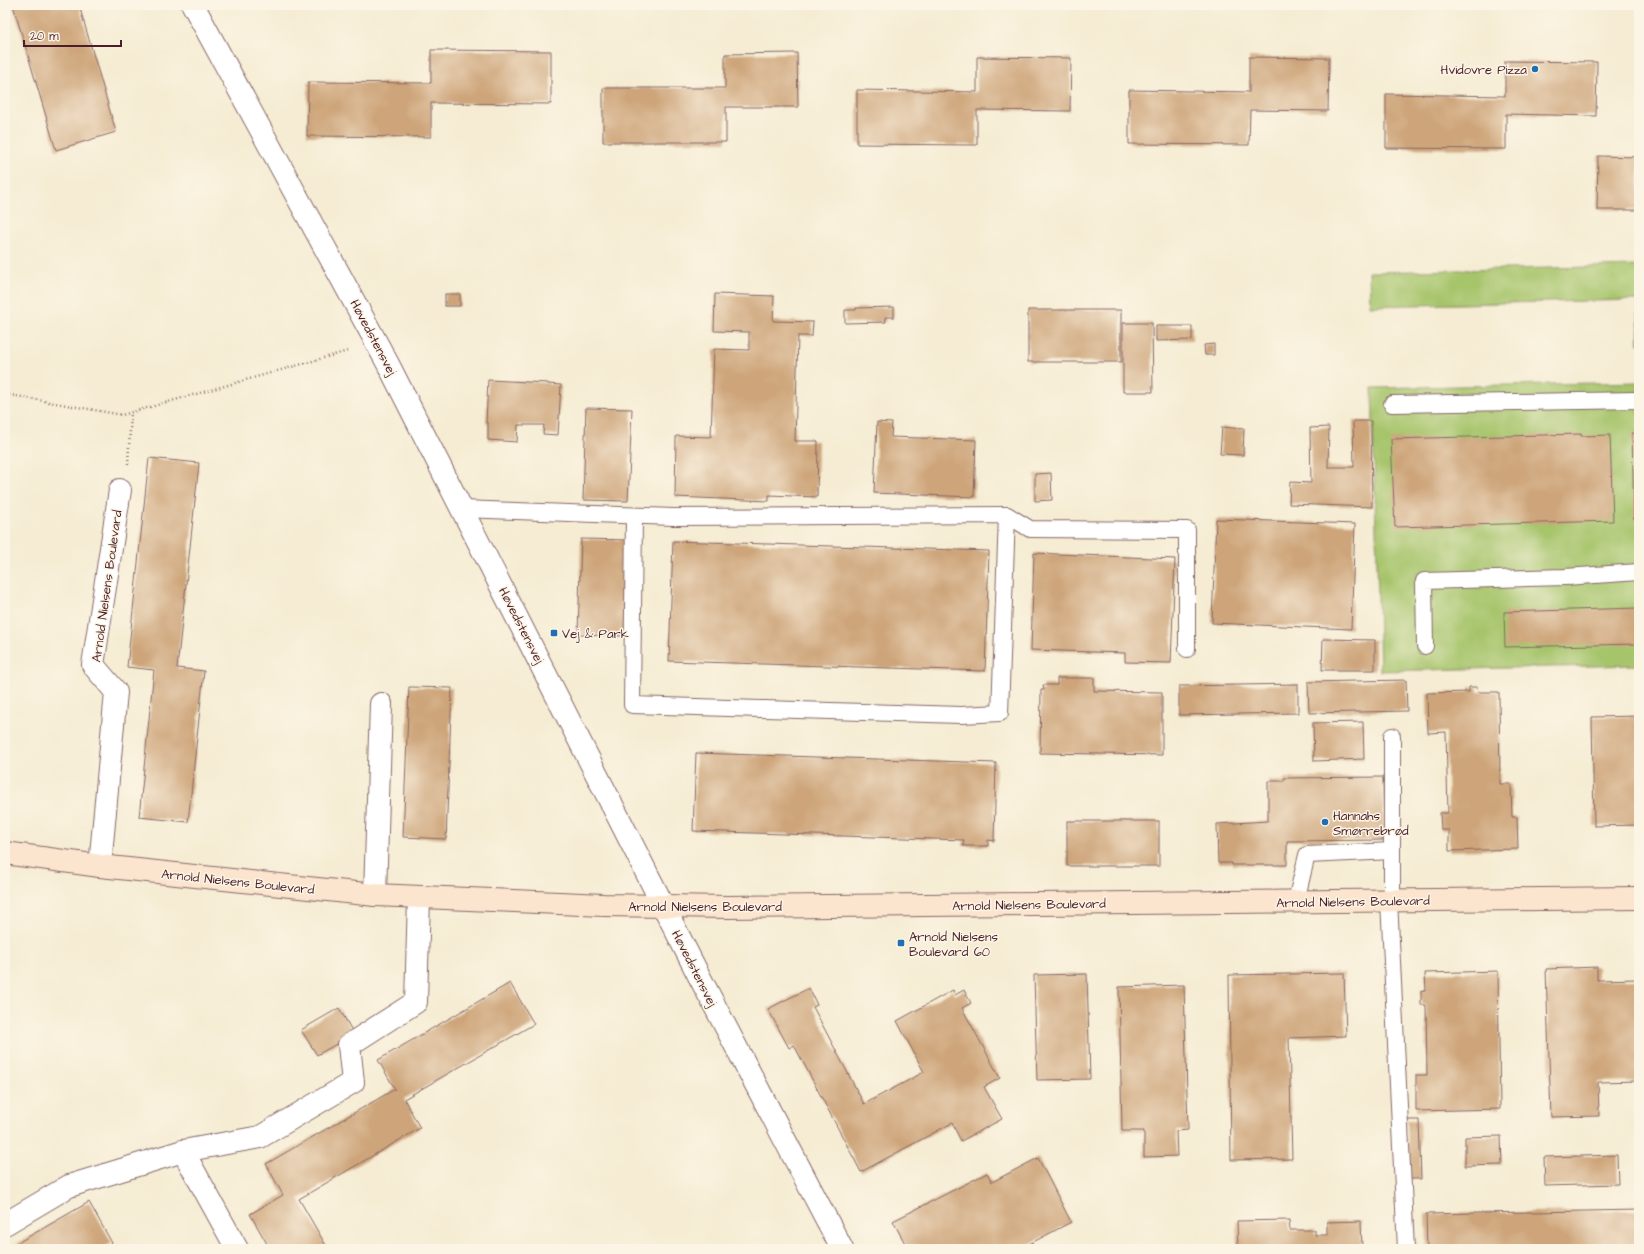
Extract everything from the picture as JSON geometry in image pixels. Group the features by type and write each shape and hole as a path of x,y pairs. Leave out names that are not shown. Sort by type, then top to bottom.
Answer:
{"street":[{"name":"Høvedstensvej","path":"199,6 378,343 662,905 842,1249"},
{"name":"Arnold Nielsens Boulevard","path":"100,866 116,692 93,665 120,490"},
{"path":"375,895 381,704"},
{"name":"Arnold Nielsens Boulevard","path":"5,853 100,866 375,895 596,905 728,907 1639,898"},
{"path":"5,1224 69,1186 183,1151 260,1137 353,1082 349,1045 416,1002 419,898"},
{"path":"183,1151 237,1249"}],"lane":[{"path":"1392,404 1639,400"},
{"path":"462,509 689,517 1007,515 1030,529 1187,530 1187,649"},
{"path":"634,516 632,704 961,715 1000,713 1007,515"},
{"path":"1425,646 1424,581 1565,577 1639,572"},
{"path":"1392,736 1391,900 1406,1249"},
{"path":"1296,901 1307,855 1392,850"}],"path":[{"path":"5,394 122,415 378,343"},
{"path":"120,490 129,463 131,412"}],"green space":[{"path":"1639,266 1639,345 1638,300 1370,306 1369,272"},
{"path":"1639,382 1639,665 1380,671 1372,388"}],"building":[{"path":"13,5 79,5 116,132 56,150"},
{"path":"431,50 551,51 551,104 431,103 431,137 307,136 308,82 431,83"},
{"path":"797,53 798,107 726,107 726,142 603,142 603,88 725,88 725,54"},
{"path":"977,57 1071,58 1070,111 977,110 977,145 857,144 857,90 977,92"},
{"path":"1249,57 1329,58 1328,111 1250,110 1249,145 1129,144 1129,90 1249,92"},
{"path":"1505,61 1597,62 1596,116 1506,114 1506,149 1386,148 1386,94 1505,96"},
{"path":"1598,156 1639,157 1639,210 1597,210"},
{"path":"445,294 460,294 460,306 445,306"},
{"path":"715,294 774,296 773,321 813,322 812,336 798,336 795,441 818,441 817,497 769,495 769,501 675,497 676,436 711,437 714,349 749,350 749,332 714,331"},
{"path":"894,307 894,317 885,317 886,322 845,323 845,310 856,310 856,308"},
{"path":"1028,310 1121,310 1121,362 1028,362"},
{"path":"1123,323 1152,323 1153,392 1123,392"},
{"path":"1156,326 1192,326 1192,340 1156,341"},
{"path":"1214,344 1214,355 1205,355 1204,345"},
{"path":"488,380 561,385 558,435 543,434 544,425 518,425 517,442 488,440 488,423 486,423"},
{"path":"586,408 632,409 628,501 583,500"},
{"path":"1353,421 1371,421 1372,507 1289,504 1290,482 1311,483 1310,428 1329,427 1328,467 1354,467"},
{"path":"877,422 892,423 891,437 976,440 974,497 874,493"},
{"path":"1222,427 1244,429 1243,455 1220,454"},
{"path":"1632,433 1639,433 1639,519 1634,519"},
{"path":"1581,434 1581,436 1610,435 1613,521 1395,527 1391,439"},
{"path":"149,458 199,463 177,668 204,671 188,822 139,817 154,670 127,667"},
{"path":"1051,473 1052,500 1035,501 1035,474"},
{"path":"1216,519 1355,524 1351,629 1212,623"},
{"path":"581,539 627,540 624,636 578,635"},
{"path":"673,541 989,551 985,671 669,661"},
{"path":"1034,553 1175,559 1171,663 1125,662 1125,653 1031,650"},
{"path":"1639,608 1639,644 1505,647 1504,612"},
{"path":"1323,639 1375,640 1375,670 1322,670"},
{"path":"1057,678 1094,678 1094,691 1162,692 1162,755 1040,753 1041,690 1044,690 1043,685 1057,685"},
{"path":"1406,680 1407,711 1309,713 1308,682"},
{"path":"1298,684 1298,713 1179,715 1179,686"},
{"path":"409,687 452,688 446,839 403,837"},
{"path":"1469,687 1477,687 1478,692 1499,692 1500,784 1511,784 1512,817 1517,817 1518,849 1449,851 1449,830 1441,830 1440,813 1448,813 1446,732 1428,733 1427,693 1469,692"},
{"path":"1639,716 1639,825 1594,826 1592,717"},
{"path":"1363,722 1364,759 1314,761 1313,723"},
{"path":"696,753 996,763 994,841 988,840 988,846 963,846 964,840 693,831"},
{"path":"1383,777 1384,840 1287,841 1287,865 1232,865 1232,863 1218,863 1217,824 1268,821 1268,781 1284,781 1284,778"},
{"path":"1067,821 1159,821 1159,866 1067,866"},
{"path":"1597,967 1597,980 1639,979 1639,1081 1598,1082 1599,1116 1551,1117 1546,969"},
{"path":"1498,971 1500,1109 1416,1111 1416,1075 1427,1075 1426,1005 1421,1005 1421,990 1426,991 1425,973"},
{"path":"1344,973 1346,1036 1289,1038 1292,1159 1231,1160 1229,975"},
{"path":"1087,974 1090,1079 1037,1080 1034,975"},
{"path":"510,983 534,1024 404,1099 420,1128 299,1199 328,1249 270,1249 250,1214 283,1195 266,1164 395,1089 378,1060"},
{"path":"1184,985 1188,1130 1176,1131 1177,1156 1144,1157 1144,1131 1122,1131 1119,987"},
{"path":"809,988 817,1005 813,1007 864,1104 924,1072 897,1021 953,990 955,995 964,990 971,1003 962,1008 1000,1078 984,1087 1002,1119 961,1141 952,1123 861,1172 794,1045 789,1048 768,1009"},
{"path":"339,1008 354,1034 317,1055 301,1030"},
{"path":"1407,1120 1419,1120 1421,1179 1409,1179"},
{"path":"1501,1136 1502,1165 1465,1166 1465,1137"},
{"path":"1617,1155 1618,1184 1545,1186 1544,1157"},
{"path":"1038,1158 1071,1222 1020,1249 908,1249 893,1221 987,1173 992,1182"},
{"path":"89,1202 112,1243 101,1249 7,1249"},
{"path":"1639,1210 1639,1249 1427,1249 1426,1214"},
{"path":"1289,1220 1290,1230 1315,1230 1315,1235 1327,1235 1327,1222 1361,1221 1362,1249 1238,1249 1237,1221"}],"place":[{"name":"Hvidovre Pizza","path":"1535,69"},
{"name":"Vej & Park","path":"554,633"},
{"name":"Hannahs Smørrebrød","path":"1325,822"},
{"name":"Arnold Nielsens Boulevard 60","path":"901,943"}]}
